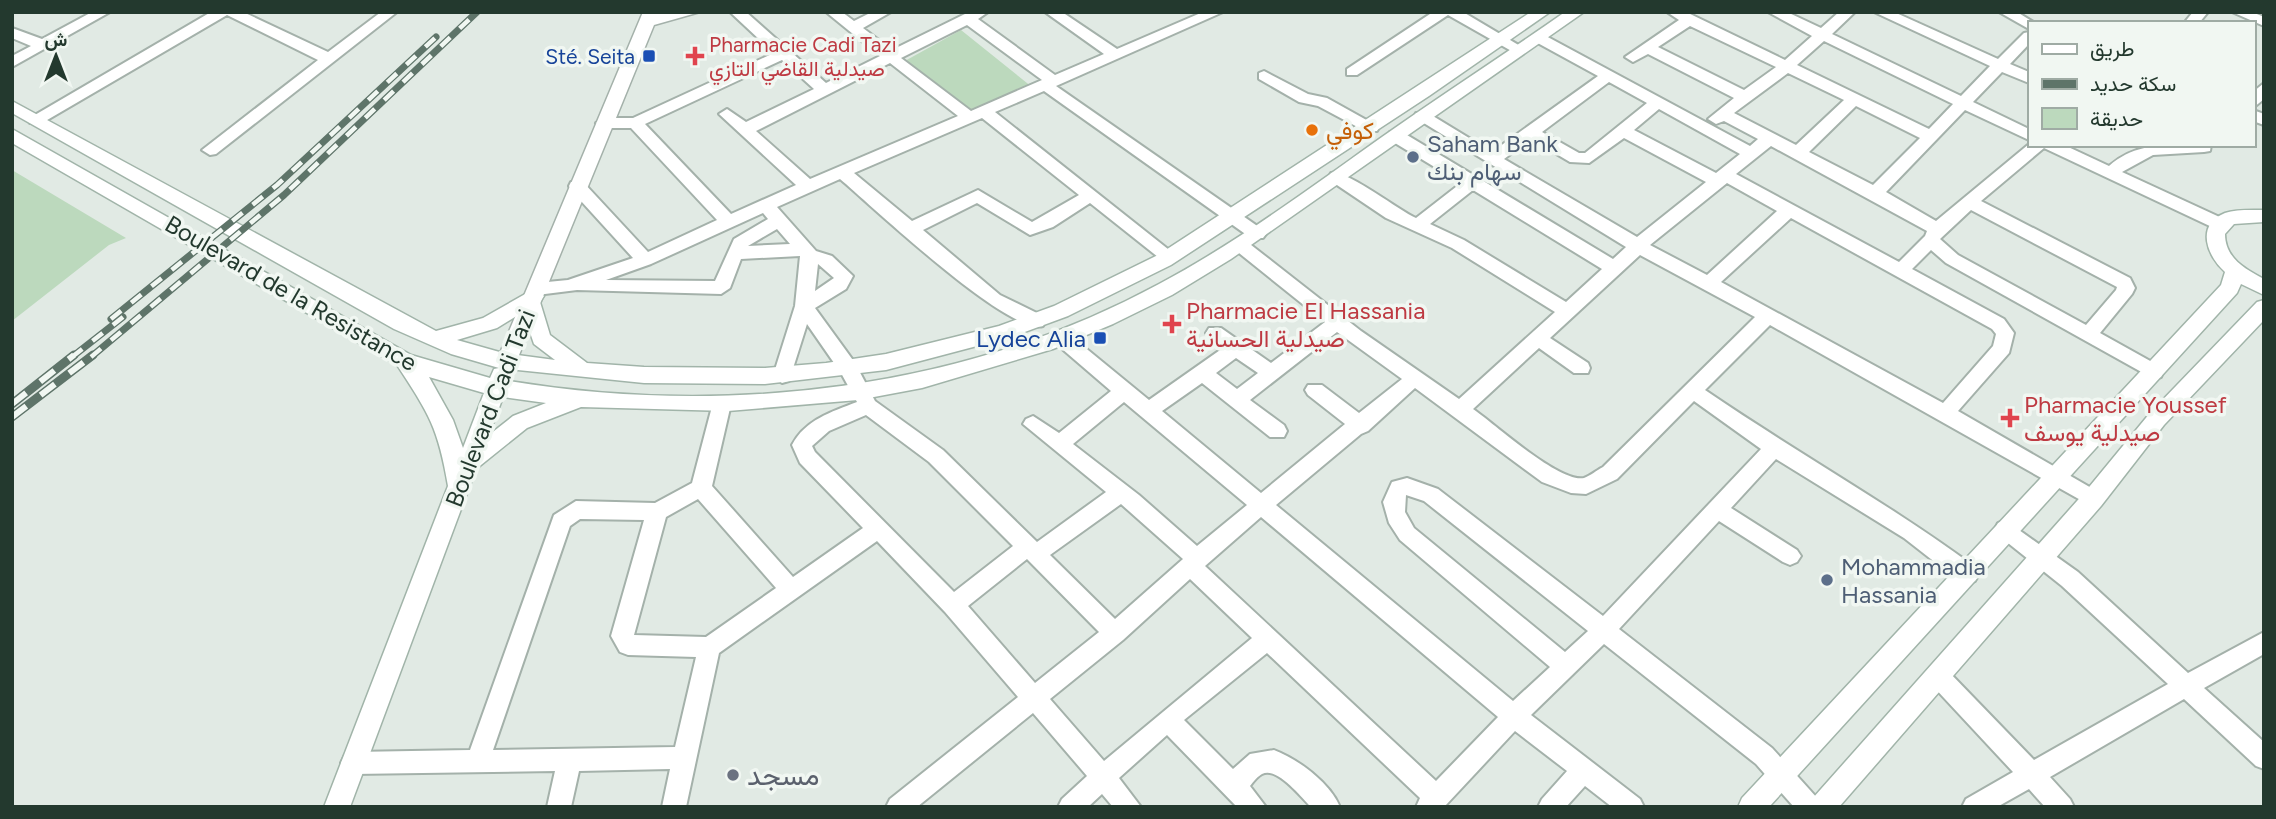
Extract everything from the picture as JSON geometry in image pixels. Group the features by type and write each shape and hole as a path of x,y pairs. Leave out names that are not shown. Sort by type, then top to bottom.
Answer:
{"main road":[{"path":"650,17 692,12"},
{"name":"Boulevard de la Resistance","path":"12,106 401,324 458,349 507,360 584,370 720,378 782,376 848,368 962,345 1037,321 1117,286 1231,218 1542,12"},
{"name":"Boulevard de la Resistance","path":"12,135 404,360 462,382 583,398 721,404 864,399 1060,337 1164,290 1257,234 1576,12"},
{"name":"Boulevard Cadi Tazi","path":"337,807 507,360 577,186 650,17"},
{"path":"2264,216 2237,216 2220,224 2214,240 2224,260 2264,288"},
{"path":"1751,807 2230,288 2235,270"},
{"path":"436,339 490,323 534,296 541,339 584,370"},
{"path":"1822,807 1939,677 2186,387 2264,307"},
{"path":"404,360 443,414 452,442 459,487"},
{"path":"468,464 520,422 583,398"}],"street":[{"path":"12,62 103,12"},
{"path":"36,119 222,12"},
{"path":"231,12 327,58"},
{"path":"210,150 390,12"},
{"path":"737,12 826,91"},
{"path":"833,12 892,57 1089,196 1169,257"},
{"path":"853,28 884,12"},
{"path":"1052,12 1114,54"},
{"path":"1066,21 1083,12"},
{"path":"534,296 645,260 767,207 808,186 1216,12"},
{"path":"1352,72 1443,12"},
{"path":"1452,12 1520,50"},
{"path":"1674,12 1930,136"},
{"path":"1775,12 2028,134"},
{"path":"1703,128 1787,66 1848,12"},
{"path":"1881,12 2028,79"},
{"path":"2006,12 2028,24"},
{"path":"2239,12 2264,22"},
{"path":"746,129 975,16 1049,83 1231,218 1257,234"},
{"path":"1633,57 1689,20"},
{"path":"12,32 42,46"},
{"path":"1875,193 2028,37"},
{"path":"1539,38 1753,154"},
{"path":"1647,48 1745,97"},
{"path":"604,123 635,123 785,53"},
{"path":"1264,76 1304,99 1322,101 1371,127"},
{"path":"1493,159 1608,76"},
{"path":"1798,153 1854,99"},
{"path":"1530,132 1582,159 1594,156 1657,103"},
{"path":"727,114 808,186"},
{"path":"1723,114 1875,193 1934,235 1952,259 2154,372"},
{"path":"1422,117 1639,246 1945,413 2093,499"},
{"path":"635,123 730,223"},
{"path":"1624,131 1790,209 1982,313 2005,333 2002,348 1945,413"},
{"path":"1396,136 1615,268"},
{"path":"1460,410 1639,246 1770,138"},
{"path":"1901,270 1934,235 2036,147"},
{"path":"2054,147 2220,224"},
{"path":"2110,174 2127,157 2147,149 2187,147"},
{"path":"843,172 913,228 994,300 1037,321"},
{"path":"1338,177 1392,214 1458,244 1567,311"},
{"path":"1416,227 1471,183"},
{"path":"577,186 645,260"},
{"path":"913,228 978,196 1023,226 1039,227 1089,196"},
{"path":"1971,203 2124,283 2126,288 2123,294 2088,335"},
{"path":"767,207 808,252 804,306 782,376"},
{"path":"1708,284 1790,209"},
{"path":"569,286 720,288 740,243 780,220"},
{"path":"1240,245 1414,379 1549,476 1571,485 1586,486 1600,481 1766,317"},
{"path":"734,253 808,252 826,260 844,276 840,284 804,306"},
{"path":"804,306 848,368 864,399 936,456 1115,633"},
{"path":"1239,398 1337,322"},
{"path":"1215,333 1271,373"},
{"path":"1060,337 1514,716 1632,807"},
{"path":"1537,338 1581,368"},
{"path":"1150,410 1236,348"},
{"path":"1203,373 1239,398 1277,431"},
{"path":"898,807 1031,697 1115,633 1261,505 1414,379"},
{"path":"1060,444 1125,390"},
{"path":"1315,390 1361,425"},
{"path":"1693,391 1774,448 1911,532 1967,574"},
{"path":"864,399 816,430 802,445 807,457 953,606 1129,807"},
{"path":"478,760 561,521 576,510 657,512 701,488 721,404"},
{"path":"1033,424 1161,525 1267,639 1433,802 1514,716 1604,630 1774,448"},
{"path":"1566,667 1407,534 1391,512 1398,489 1407,485 1418,486 1431,495 1765,756 1810,807"},
{"path":"701,488 791,590"},
{"path":"953,606 1119,492"},
{"path":"1716,509 1790,556"},
{"path":"657,512 622,641 628,645 709,647 878,529"},
{"path":"2006,529 2043,556 2264,758"},
{"path":"1070,807 1168,719 1267,639"},
{"path":"1974,807 2264,642"},
{"path":"674,807 709,647"},
{"path":"1939,677 2062,807"},
{"path":"1168,719 1254,807"},
{"path":"353,763 686,758"},
{"path":"559,807 570,759"},
{"path":"1232,786 1258,762 1274,761 1284,765 1328,807"},
{"path":"1550,807 1584,770"}],"green space":[{"path":"961,30 1032,87 967,114 903,62"},
{"path":"12,170 126,238 109,245 12,321"}],"railway":[{"path":"91,357 284,195 477,12"},
{"path":"111,319 277,185 436,37"},
{"path":"72,357 123,317"},
{"path":"12,404 74,355"},
{"path":"12,417 93,355"}],"place":[{"name":"Sté. Seita","path":"649,56"},
{"name":"Pharmacie Cadi Tazi صيدلية القاضي التازي","path":"695,56"},
{"name":"كوفي","path":"1312,130"},
{"name":"Saham Bank سهام بنك","path":"1413,157"},
{"name":"Pharmacie El Hassania صيدلية الحسانية","path":"1172,324"},
{"name":"Lydec Alia","path":"1100,338"},
{"name":"Pharmacie Youssef صيدلية يوسف","path":"2010,418"},
{"name":"Mohammadia Hassania","path":"1827,580"},
{"name":"مسجد","path":"733,775"}]}
